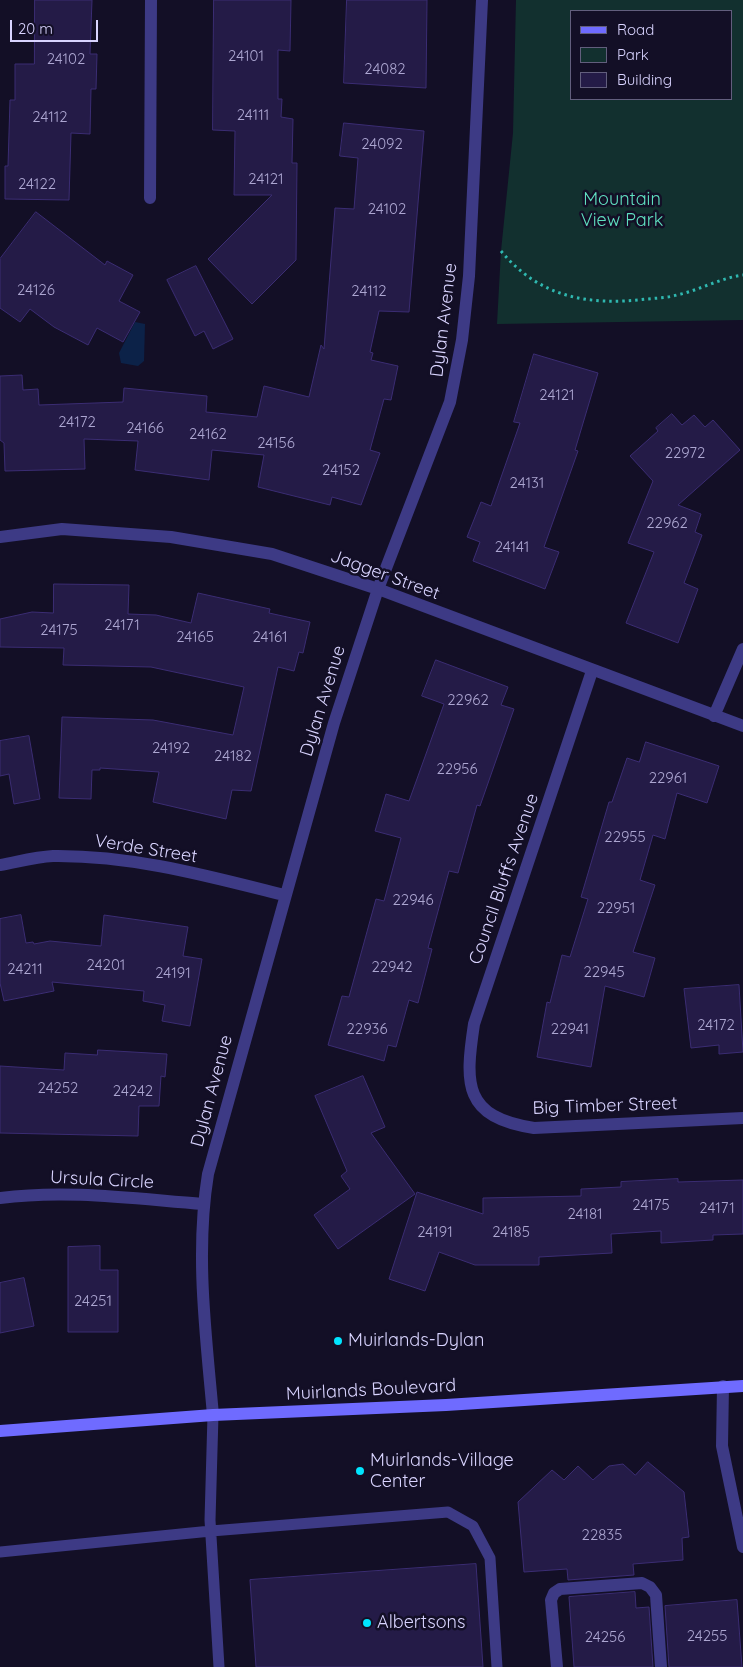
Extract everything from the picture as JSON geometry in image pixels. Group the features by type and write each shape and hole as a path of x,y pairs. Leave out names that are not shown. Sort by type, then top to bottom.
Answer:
{"main road":[{"name":"Muirlands Boulevard","path":"0,1431 213,1415 446,1405 743,1386"}],"street":[{"path":"150,198 151,0"},
{"name":"Dylan Avenue","path":"213,1415 200,1255 203,1204 215,1144 334,723 378,589 450,402 462,340 469,276 482,0"},
{"name":"Jagger Street","path":"0,537 62,529 171,536 272,554 378,589 592,671 743,726"},
{"path":"714,716 743,649"},
{"name":"Council Bluffs Avenue","path":"477,1100 468,1080 469,1056 474,1024 592,671"},
{"name":"Verde Street","path":"0,865 50,856 110,858 170,867 284,895"},
{"name":"Big Timber Street","path":"477,1100 491,1115 512,1125 534,1128 743,1118"},
{"name":"Ursula Circle","path":"0,1198 26,1194 107,1197 203,1204"},
{"path":"724,1386 722,1446 743,1547"},
{"path":"557,1667 551,1600 554,1593 560,1590 642,1583 650,1587 656,1595 661,1667"}],"lane":[{"path":"213,1415 211,1531 219,1667"},
{"path":"0,1552 211,1531 448,1512 473,1526 490,1558 497,1667"}],"path":[{"path":"501,251 510,262 533,281 552,292 592,301 624,302 677,296 732,276 743,275"}],"green space":[{"name":"Mountain View Park","path":"516,0 743,0 743,320 497,324 501,251 513,133"}],"water":[{"path":"135,322 145,324 144,361 138,366 121,363 119,353"}],"building":[{"path":"35,0 92,0 90,54 97,54 96,89 91,89 90,134 71,133 69,200 5,199 5,166 8,166 10,100 15,100 15,64 34,64"},
{"path":"214,0 291,0 290,51 278,50 278,99 282,99 281,117 293,119 292,163 297,163 296,260 252,304 208,259 272,195 234,195 235,131 213,130"},
{"path":"347,0 427,0 426,88 344,83"},
{"path":"344,123 424,131 409,312 379,311 370,352 373,353 371,360 398,366 391,400 384,399 370,450 380,453 361,505 332,497 330,505 258,487 264,455 212,450 209,480 135,470 138,441 84,439 85,469 5,471 4,443 0,440 0,376 22,375 23,390 38,389 39,405 123,402 124,388 207,396 206,412 257,417 264,386 309,397 321,345 324,349 335,208 354,209 358,158 340,156"},
{"path":"36,212 105,265 107,261 133,275 119,301 140,312 123,342 97,328 88,345 54,327 30,309 20,322 0,308 0,259"},
{"path":"196,266 233,339 213,349 204,331 195,336 167,280"},
{"path":"534,354 598,373 575,450 578,451 544,547 559,552 545,589 473,561 480,542 467,537 481,502 491,506 520,423 514,422"},
{"path":"672,414 682,425 694,415 705,427 713,420 740,450 678,505 701,514 695,532 702,535 684,583 698,589 678,643 626,623 654,552 628,543 653,481 630,456 658,431 656,428"},
{"path":"54,584 129,585 128,614 156,615 191,623 198,593 270,609 269,613 310,622 303,653 299,652 294,671 278,667 251,791 232,790 226,819 153,802 159,772 100,768 100,770 92,770 91,799 59,798 62,717 153,720 233,735 244,687 151,667 63,665 64,648 0,647 0,619 32,612 53,613"},
{"path":"436,660 508,687 501,705 514,709 480,806 477,805 458,873 449,871 428,948 432,949 418,1003 409,1000 396,1047 388,1045 384,1061 328,1045 342,996 349,997 376,899 384,901 401,838 375,831 386,794 409,801 444,704 422,696"},
{"path":"29,736 40,799 14,804 9,774 0,776 0,741"},
{"path":"646,742 719,766 707,803 677,793 665,839 653,835 640,880 655,885 633,952 655,958 644,997 605,986 591,1067 537,1057 547,1002 550,1003 562,955 570,957 588,899 581,897 609,802 612,802 627,758 639,762"},
{"path":"21,915 26,943 33,942 34,944 50,941 101,946 104,915 188,927 183,956 202,959 190,1026 162,1021 165,1005 143,1001 144,991 52,982 54,991 4,1001 0,983 0,919"},
{"path":"739,985 743,1052 719,1054 719,1045 691,1048 684,989"},
{"path":"98,1050 167,1054 165,1077 161,1076 159,1106 139,1106 138,1136 0,1133 0,1066 64,1070 65,1053 97,1055"},
{"path":"363,1076 385,1127 371,1133 415,1194 338,1249 314,1215 350,1189 341,1176 347,1171 315,1096"},
{"path":"678,1179 678,1182 743,1180 743,1234 713,1235 713,1240 661,1243 661,1231 611,1234 612,1253 539,1257 539,1265 475,1265 439,1252 425,1291 389,1279 417,1192 483,1214 483,1198 581,1196 581,1189 621,1187 621,1182"},
{"path":"100,1246 100,1270 118,1270 118,1332 68,1332 68,1247"},
{"path":"24,1278 34,1326 0,1333 0,1283"},
{"path":"648,1462 684,1492 689,1537 682,1538 683,1560 633,1564 634,1575 568,1580 567,1569 524,1572 518,1502 552,1470 564,1480 578,1466 593,1480 609,1466 623,1464 635,1475"},
{"name":"Albertsons","path":"476,1564 483,1667 256,1667 250,1580"},
{"path":"635,1592 636,1608 649,1607 653,1667 574,1667 569,1597"},
{"path":"737,1600 742,1667 669,1667 665,1606"}],"place":[{"name":"Muirlands-Dylan","path":"338,1341"},
{"name":"Muirlands-Village Center","path":"360,1471"},
{"name":"Albertsons","path":"367,1623"}]}
